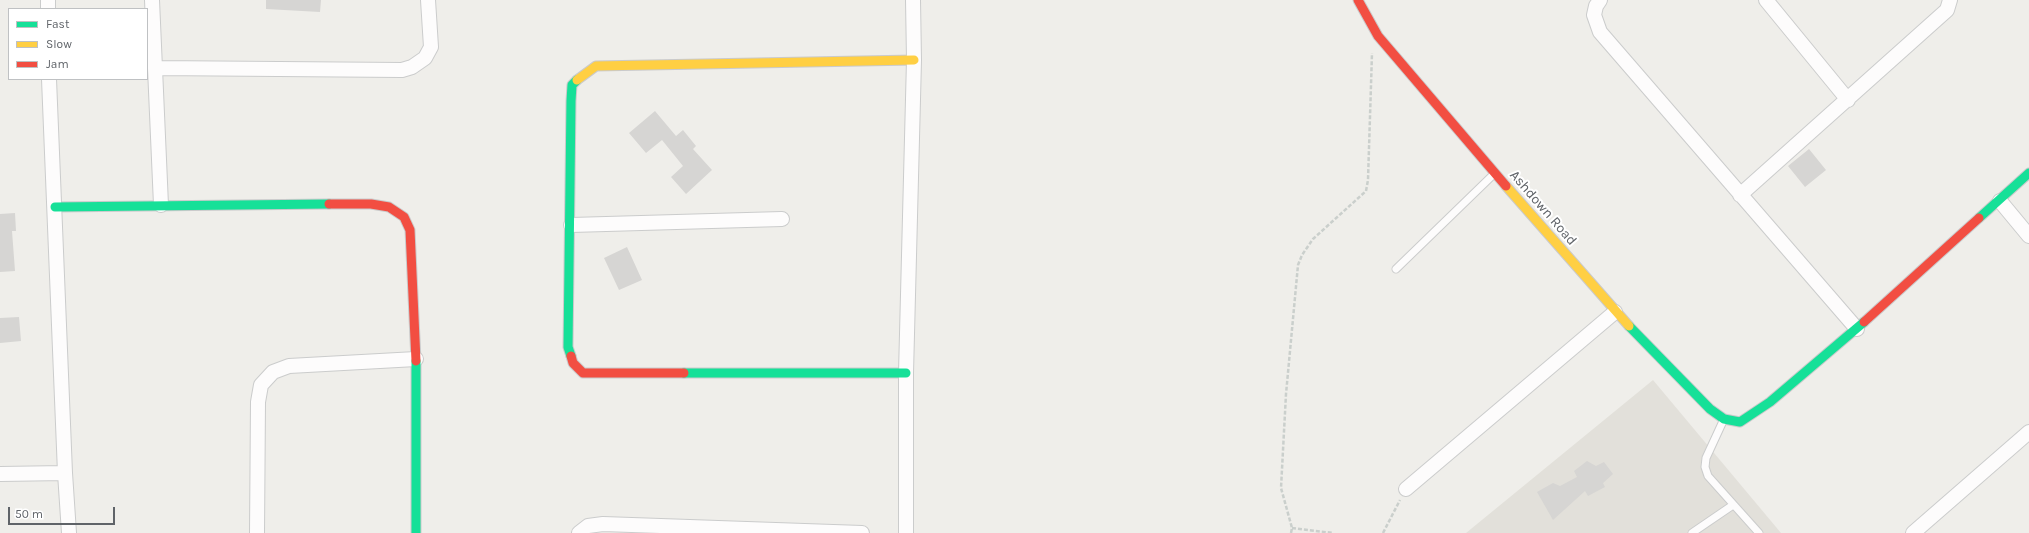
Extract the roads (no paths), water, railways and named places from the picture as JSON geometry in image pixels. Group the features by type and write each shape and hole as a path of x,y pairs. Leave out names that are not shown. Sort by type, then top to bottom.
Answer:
{"street":[{"path":"152,0 161,205"},
{"path":"155,68 402,70 412,67 425,58 431,47 428,0"},
{"path":"906,533 906,373 914,60 913,0"},
{"name":"Ashdown Road","path":"1358,0 1366,17 1378,36 1615,312 1710,410 1724,419"},
{"path":"1600,0 1596,6 1594,14 1600,32 1740,196 1857,329"},
{"path":"1766,0 1848,100"},
{"path":"1740,196 1947,10 1950,0"},
{"path":"906,373 583,373 573,364 568,347 571,225 570,101 572,85 581,74 596,66 914,60"},
{"path":"49,80 65,474 69,533"},
{"path":"1724,419 1740,422 1770,402 1857,329 2000,202 2029,173"},
{"path":"2000,202 2029,236"},
{"path":"55,207 371,204 389,207 404,217 410,230 416,359 416,533"},
{"path":"571,225 782,219"},
{"path":"1406,489 1615,312"},
{"path":"257,533 258,402 261,385 273,372 289,366 416,359"},
{"path":"1913,533 2029,432"},
{"path":"0,474 65,474"},
{"path":"579,533 588,526 603,524 862,533"}],"lane":[{"path":"1396,269 1495,173"},
{"path":"1724,419 1706,458 1705,467 1708,476 1759,533"},
{"path":"1692,533 1733,505"}]}
